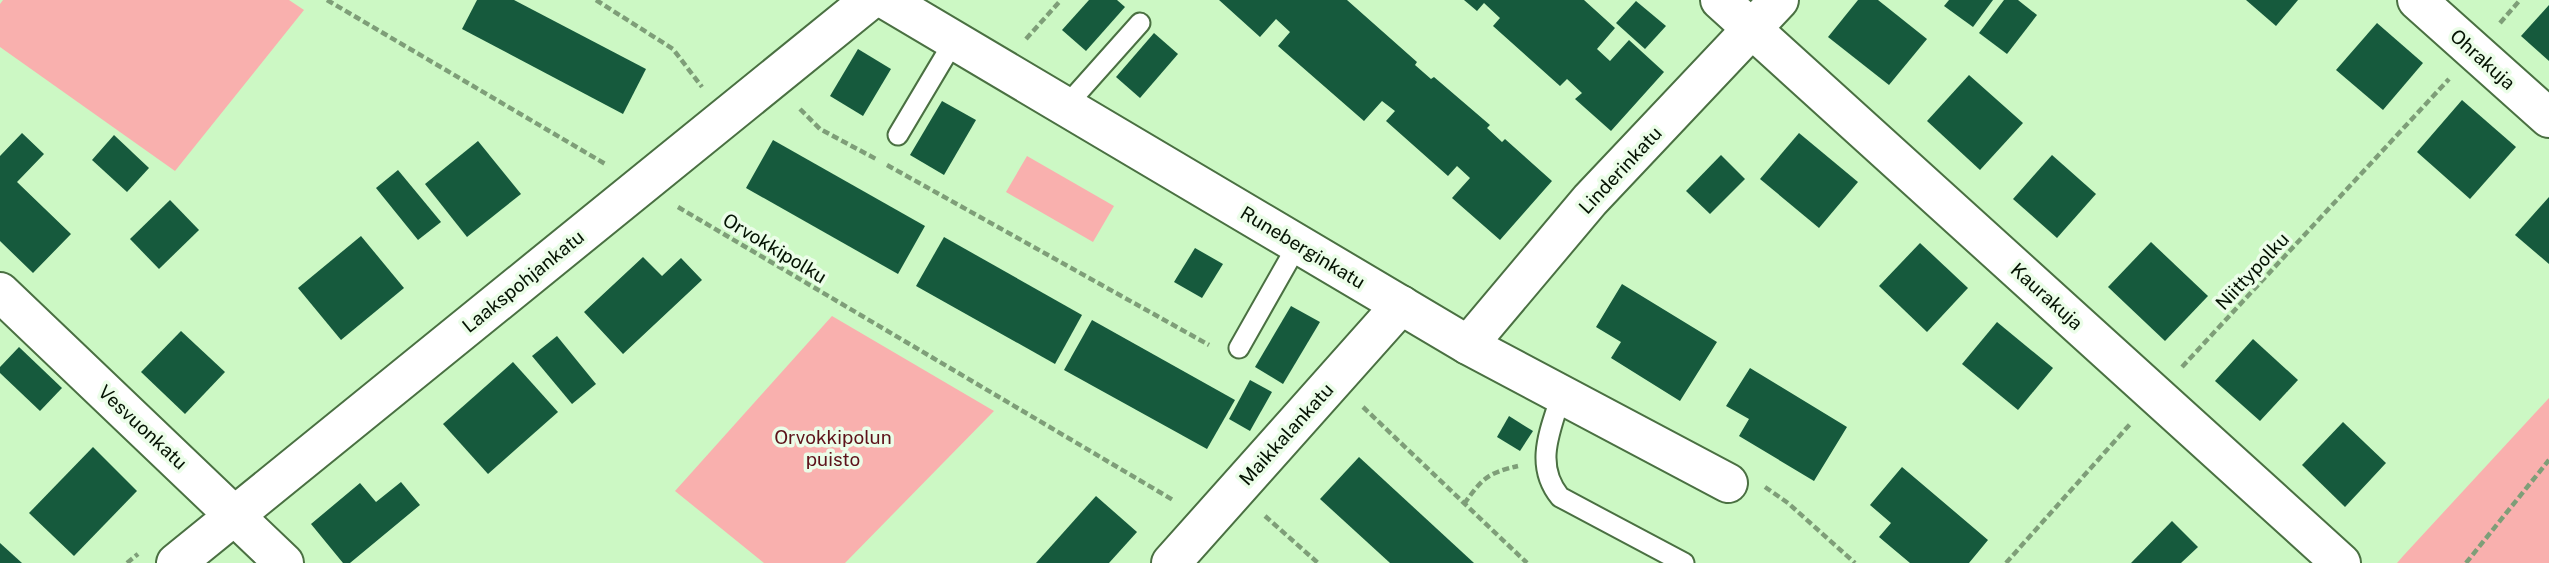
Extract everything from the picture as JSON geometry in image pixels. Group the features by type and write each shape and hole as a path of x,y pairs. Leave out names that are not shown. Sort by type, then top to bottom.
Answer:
{"street":[{"name":"Laakspohjankatu","path":"176,563 870,0"},
{"name":"Runeberginkatu","path":"886,0 1468,345 1728,483"},
{"name":"Kaurakuja","path":"1720,0 2341,563"},
{"name":"Linderinkatu","path":"1468,345 1590,201 1779,0"},
{"name":"Ohrakuja","path":"2417,0 2549,118"},
{"name":"Vesvuonkatu","path":"0,292 284,563"},
{"name":"Maikkalankatu","path":"1171,563 1401,305"}],"lane":[{"path":"1065,107 1140,23"},
{"path":"898,135 954,41"},
{"path":"1238,348 1298,244"},
{"path":"1561,396 1544,461 1548,483 1560,497 1684,563"}],"path":[{"name":"Orvokkipolku","path":"327,0 1208,521"},
{"path":"596,0 673,49 703,88"},
{"path":"999,69 1061,0"},
{"name":"Niittypolku","path":"2006,563 2156,395 2520,0"},
{"path":"784,69 794,100 820,129 1016,235 1205,344 1238,348"},
{"path":"1333,382 1527,563"},
{"path":"2466,563 2549,460"},
{"path":"1464,504 1480,481 1493,471 1544,461"},
{"path":"1236,489 1318,563"},
{"path":"1788,503 1856,563"}],"green space":[{"path":"3,0 289,0 304,10 175,171 0,47 0,4"},
{"path":"1027,156 1114,206 1093,242 1006,192"},
{"name":"Orvokkipolun puisto","path":"832,316 994,411 845,563 764,563 675,491"},
{"path":"2549,398 2549,563 2397,563 2404,555"}],"building":[{"path":"477,0 514,0 646,69 623,114 462,29"},
{"path":"1089,0 1117,0 1125,7 1086,51 1062,30"},
{"path":"1219,0 1347,0 1417,62 1415,65 1431,79 1434,77 1490,125 1487,128 1502,142 1505,139 1552,181 1500,240 1452,198 1470,178 1457,166 1448,176 1386,121 1395,111 1382,101 1364,121 1278,46 1290,32 1276,19 1260,37"},
{"path":"1464,0 1584,0 1615,28 1597,49 1610,61 1629,40 1664,72 1611,131 1575,99 1582,93 1567,79 1560,86 1493,26 1500,18 1484,3 1477,11"},
{"path":"1858,0 1878,0 1927,39 1889,85 1828,37"},
{"path":"1949,0 1993,0 1973,27 1944,6"},
{"path":"2004,0 2018,0 2037,15 2007,54 1979,33"},
{"path":"2246,0 2298,0 2276,26"},
{"path":"1636,1 1666,26 1645,49 1616,23"},
{"path":"2549,5 2549,61 2521,36"},
{"path":"2377,23 2423,63 2383,110 2336,70"},
{"path":"1154,33 1178,54 1140,98 1116,77"},
{"path":"858,49 891,69 863,116 830,96"},
{"path":"1969,75 2023,123 1980,170 1927,121"},
{"path":"2462,100 2516,147 2470,199 2417,152"},
{"path":"942,101 976,120 944,175 910,155"},
{"path":"22,133 44,154 17,182 71,234 33,273 0,241 0,156"},
{"path":"1799,133 1858,182 1819,228 1760,179"},
{"path":"114,135 149,168 127,192 92,160"},
{"path":"773,140 925,226 898,274 746,188"},
{"path":"478,141 521,194 467,237 425,184"},
{"path":"1721,155 1745,179 1710,214 1686,191"},
{"path":"2052,155 2096,194 2057,238 2013,199"},
{"path":"398,170 441,222 418,240 376,188"},
{"path":"2549,197 2549,264 2515,235"},
{"path":"170,200 199,230 159,269 130,239"},
{"path":"361,236 404,288 341,340 298,288"},
{"path":"944,237 1082,315 1055,364 916,286"},
{"path":"2151,242 2208,296 2165,341 2108,287"},
{"path":"1920,243 1968,288 1927,332 1879,286"},
{"path":"1195,248 1223,264 1202,298 1174,282"},
{"path":"643,257 662,276 681,258 702,280 623,354 584,312"},
{"path":"1622,284 1717,342 1680,401 1611,358 1621,342 1596,327"},
{"path":"1291,306 1320,322 1283,384 1255,367"},
{"path":"1092,320 1235,400 1207,449 1064,370"},
{"path":"1997,322 2053,368 2018,410 1962,364"},
{"path":"181,331 225,372 185,414 141,372"},
{"path":"557,336 596,384 572,404 532,356"},
{"path":"2253,339 2298,380 2260,421 2215,381"},
{"path":"19,347 62,388 40,411 0,373 0,367"},
{"path":"513,362 558,412 488,474 443,424"},
{"path":"1750,368 1847,427 1814,481 1739,436 1749,419 1726,406"},
{"path":"1250,380 1272,392 1250,431 1229,419"},
{"path":"1509,416 1533,431 1520,451 1497,437"},
{"path":"2343,422 2386,463 2345,507 2302,465"},
{"path":"93,447 137,491 74,556 29,513"},
{"path":"1359,457 1474,563 1390,563 1320,499"},
{"path":"1902,467 1988,540 1969,563 1910,563 1879,537 1891,523 1870,505"},
{"path":"401,482 420,505 350,563 343,563 311,524 360,483 376,502"},
{"path":"1096,496 1137,532 1109,563 1036,563"},
{"path":"2172,521 2198,547 2181,563 2131,563"},
{"path":"0,543 22,563 0,563"}]}
